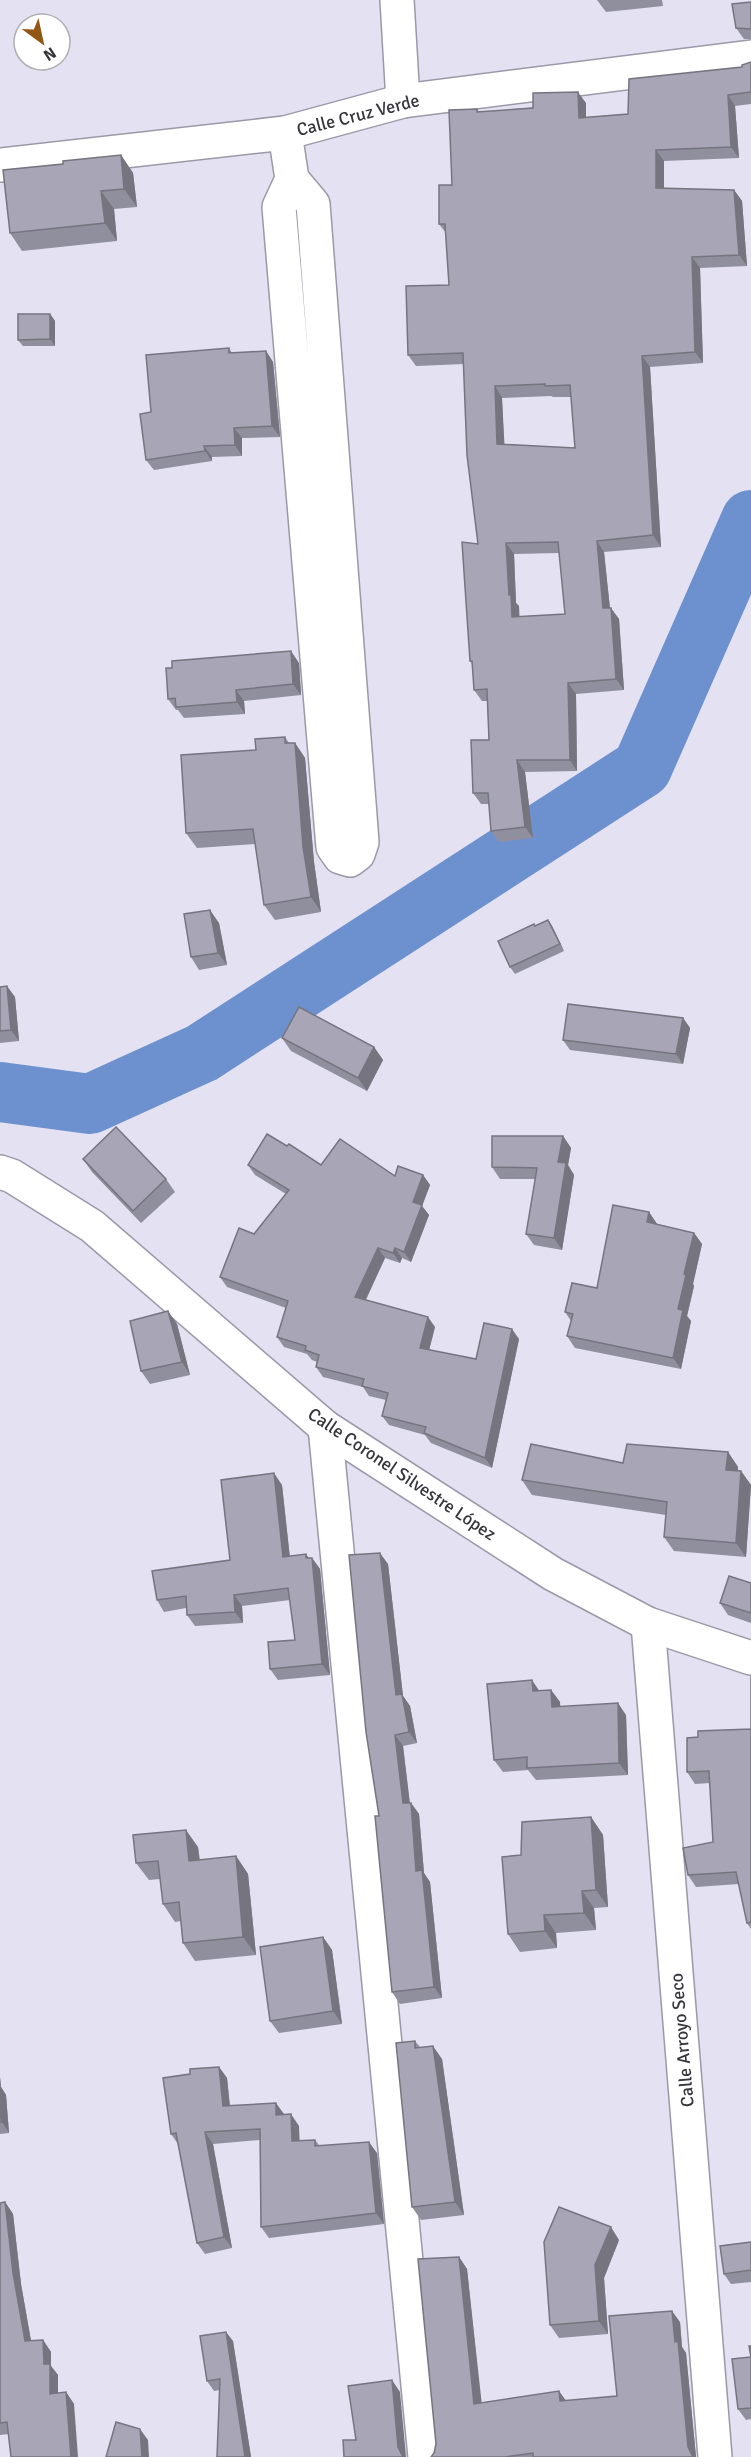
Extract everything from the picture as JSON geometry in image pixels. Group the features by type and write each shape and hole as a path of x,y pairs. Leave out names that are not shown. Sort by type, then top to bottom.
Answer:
{"street":[{"path":"397,0 403,101"},
{"name":"Calle Cruz Verde","path":"0,165 285,133 403,101 751,57"},
{"path":"285,133 292,179 313,204 362,842 358,854 350,860 340,857 333,847 279,207 292,179"},
{"name":"Calle Coronel Silvestre López","path":"0,1172 12,1176 92,1226 325,1427 553,1574 648,1624 751,1658"},
{"path":"325,1427 425,2457"},
{"name":"Calle Arroyo Seco","path":"648,1624 715,2457"}],"building":[{"path":"751,2 751,29 736,28 732,4"},
{"path":"751,62 751,92 728,95 731,147 656,150 656,188 734,190 739,255 692,257 695,352 642,356 653,535 597,541 603,608 611,608 616,679 568,683 570,760 517,760 525,827 491,831 488,793 473,793 471,740 489,740 487,689 474,690 472,661 470,661 462,542 478,544 467,455 463,353 408,355 406,286 449,285 445,224 439,224 439,185 452,185 449,110 477,109 477,112 533,108 533,93 578,92 579,118 628,114 629,79 742,67","holes":["545,384 545,386 570,385 575,448 497,444 495,386","558,542 565,614 512,617 506,543"]},
{"path":"121,155 124,189 101,191 105,223 10,233 3,170"},
{"path":"18,314 50,314 50,339 18,340"},
{"path":"229,348 229,353 266,351 272,426 234,428 235,445 204,446 205,451 146,460 140,414 151,412 146,355"},
{"path":"291,651 293,684 236,690 237,702 176,707 175,698 168,699 166,668 172,668 172,661"},
{"path":"285,737 285,743 295,743 303,847 311,897 264,905 253,829 186,833 181,755 256,750 255,739"},
{"path":"210,910 218,953 191,957 184,914"},
{"path":"548,920 560,944 510,967 498,941"},
{"path":"7,986 11,1030 0,1031 0,987"},
{"path":"568,1004 683,1018 676,1054 563,1040"},
{"path":"299,1007 374,1047 358,1078 282,1038"},
{"path":"116,1127 166,1179 133,1211 83,1159"},
{"path":"267,1134 287,1146 289,1144 321,1165 340,1139 395,1176 398,1166 423,1175 413,1202 422,1205 404,1252 395,1248 393,1253 378,1248 355,1297 428,1317 420,1348 476,1359 484,1323 512,1329 485,1458 424,1433 426,1427 382,1416 388,1393 362,1386 364,1379 316,1367 319,1355 305,1350 306,1346 277,1337 288,1301 220,1277 239,1228 254,1234 289,1190 248,1165"},
{"path":"492,1136 563,1136 558,1162 566,1163 554,1238 526,1234 537,1168 492,1167"},
{"path":"613,1205 649,1212 647,1222 694,1233 678,1309 683,1310 673,1358 567,1336 573,1314 565,1312 572,1283 597,1288"},
{"path":"168,1311 182,1362 141,1371 130,1321"},
{"path":"531,1444 623,1463 627,1444 728,1452 726,1470 741,1471 736,1543 664,1537 667,1502 522,1480"},
{"path":"274,1473 283,1557 306,1554 306,1558 312,1558 322,1664 270,1669 268,1642 295,1640 288,1588 234,1595 235,1612 187,1615 186,1596 157,1600 152,1571 230,1560 221,1480"},
{"path":"380,1553 396,1695 402,1694 409,1732 395,1735 403,1803 411,1803 416,1871 422,1870 434,1987 392,1992 375,1816 379,1816 366,1732 349,1555"},
{"path":"729,1576 751,1583 751,1613 720,1603"},
{"path":"532,1680 533,1691 551,1690 552,1707 618,1703 619,1763 527,1768 527,1757 494,1760 487,1684"},
{"path":"751,1729 751,1922 747,1923 736,1872 688,1875 683,1848 713,1842 709,1771 687,1772 687,1738 698,1737 698,1731"},
{"path":"591,1817 596,1890 582,1891 584,1913 544,1915 545,1931 508,1934 502,1857 521,1855 522,1822"},
{"path":"186,1830 189,1861 236,1856 243,1937 183,1943 179,1902 163,1904 158,1861 136,1863 133,1835"},
{"path":"323,1937 333,2011 270,2021 260,1947"},
{"path":"415,2041 415,2048 433,2046 455,2202 412,2207 396,2043"},
{"path":"219,2067 223,2106 276,2103 276,2115 291,2114 292,2141 315,2140 315,2146 369,2142 376,2213 261,2227 260,2129 205,2132 224,2237 197,2243 176,2133 171,2134 163,2078 190,2074 190,2069"},
{"path":"5,2202 13,2273 25,2341 43,2340 44,2364 50,2364 50,2394 66,2392 71,2457 11,2457 7,2422 0,2423 0,2203"},
{"path":"559,2207 611,2227 595,2265 599,2321 550,2325 544,2242"},
{"path":"751,2242 751,2270 724,2274 720,2246"},
{"path":"459,2257 474,2404 559,2391 560,2401 617,2396 609,2316 672,2311 675,2342 678,2341 688,2447 693,2457 533,2457 533,2453 505,2457 431,2457 436,2444 418,2259"},
{"path":"226,2332 245,2457 217,2457 220,2379 207,2381 200,2336"},
{"path":"751,2357 751,2408 738,2409 732,2359"},
{"path":"392,2380 398,2447 403,2457 344,2457 343,2440 356,2440 348,2386"},
{"path":"116,2422 140,2429 142,2457 106,2457"}],"waterway":[{"path":"0,1092 90,1104 202,1053 642,768 751,520"}]}
